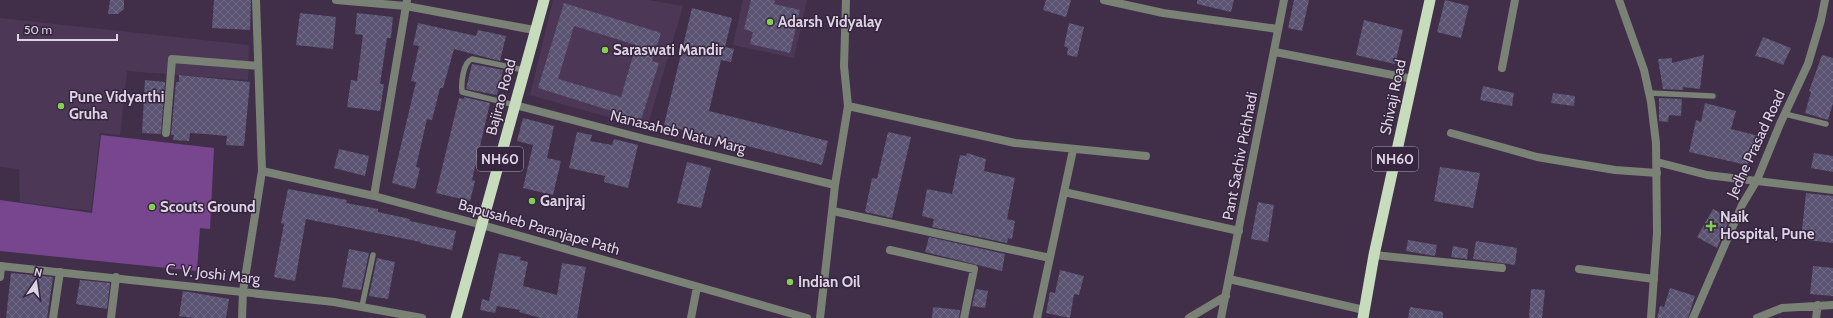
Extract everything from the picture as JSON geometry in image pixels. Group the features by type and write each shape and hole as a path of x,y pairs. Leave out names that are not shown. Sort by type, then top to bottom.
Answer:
{"highway":[{"name":"Bajirao Road","path":"456,318 515,105 534,30 544,0"},
{"name":"Shivaji Road","path":"1364,314 1374,255 1430,0"}],"street":[{"path":"242,318 243,291 262,171 256,0"},
{"path":"336,0 406,3 534,30"},
{"path":"820,318 835,185 848,106 844,66 846,0"},
{"path":"1104,0 1163,13 1278,29"},
{"name":"Pant Sachiv Pichhadi","path":"1221,318 1275,52 1284,0"},
{"path":"1502,68 1515,0"},
{"path":"1619,0 1644,70 1649,93 1657,162 1657,233 1651,318"},
{"name":"Jedhe Prasad Road","path":"1693,318 1742,205 1757,180 1808,64 1825,0"},
{"path":"374,196 406,3"},
{"path":"1275,52 1413,78"},
{"path":"166,133 172,59 258,66"},
{"name":"Nanasaheb Natu Marg","path":"515,105 645,139 835,185"},
{"path":"848,106 1015,143 1073,150 1146,156"},
{"path":"1451,133 1537,157 1616,170 1658,173"},
{"path":"1037,318 1073,150"},
{"path":"1657,162 1707,174 1833,190"},
{"name":"Bapusaheb Paranjape Path","path":"262,171 374,196 482,225 807,318"},
{"path":"1064,192 1239,231"},
{"path":"833,211 1050,258"},
{"path":"890,250 974,269 964,318"},
{"path":"1374,255 1502,268"},
{"path":"0,277 1,266"},
{"name":"C. V. Joshi Marg","path":"1,266 243,291 362,306 422,318"},
{"path":"1579,269 1654,280"},
{"path":"53,318 60,272"},
{"path":"111,318 116,277"},
{"path":"1229,279 1364,314"},
{"path":"691,318 697,287"},
{"path":"1189,318 1226,296"},
{"path":"1757,318 1782,308 1833,304"},
{"path":"1816,318 1818,305"}],"lane":[{"path":"515,105 462,92 466,64 472,59 524,70"},
{"path":"1649,93 1712,96"},
{"path":"1785,114 1826,124"},
{"path":"362,306 373,255"}],"shaded area":[{"name":"Saraswati Mandir","path":"553,0 649,0 683,6 647,128 530,95"},
{"name":"Adarsh Vidyalay","path":"743,0 807,0 794,58 733,45"},
{"name":"Pune Vidyarthi Gruha","path":"0,18 249,45 248,80 127,71 120,135 100,133 91,211 20,202 19,169 0,167"},
{"name":"Scouts Ground","path":"101,135 214,148 210,229 200,228 197,271 0,251 0,200 92,213"}],"building":[{"path":"110,0 124,0 124,9 118,14 108,14"},
{"path":"214,0 251,0 250,30 212,28"},
{"name":"Adarsh Vidyalay","path":"751,0 775,0 774,4 800,10 790,53 750,44 753,32 744,29"},
{"path":"1046,0 1071,0 1066,17 1043,10"},
{"path":"1197,0 1234,0 1231,12 1197,4"},
{"path":"1294,0 1309,0 1302,31 1288,28"},
{"path":"1445,0 1469,6 1461,38 1437,32"},
{"path":"564,3 661,33 652,61 659,63 641,120 538,88","holes":["574,26 636,45 621,97 558,79"]},
{"path":"692,8 732,18 725,47 734,49 731,62 721,60 709,111 828,141 822,165 664,125"},
{"path":"300,13 336,17 333,49 296,45"},
{"path":"357,13 393,17 391,38 387,38 380,84 384,84 380,111 347,107 351,80 357,81 363,35 355,34"},
{"path":"1364,20 1403,30 1395,64 1356,55"},
{"path":"418,23 476,36 478,30 506,36 500,61 454,49 443,88 440,88 432,120 427,119 416,167 420,168 415,189 392,183 416,82 411,81 419,46 413,45"},
{"path":"1069,23 1084,27 1077,57 1067,55 1068,48 1064,46"},
{"path":"1763,37 1791,48 1783,65 1755,56"},
{"path":"1704,55 1700,89 1683,87 1683,90 1663,89 1658,59 1672,58 1672,63"},
{"path":"1822,55 1833,58 1833,103 1828,120 1805,113 1811,92 1809,91"},
{"path":"472,64 503,70 497,95 466,89"},
{"path":"179,75 250,82 244,146 226,145 227,136 206,134 190,133 189,141 173,140 174,135 171,135 176,82 179,82"},
{"path":"145,80 165,82 161,134 142,133"},
{"path":"1483,86 1514,93 1512,106 1480,100"},
{"path":"1553,93 1575,96 1574,106 1551,103"},
{"path":"464,97 490,103 472,180 475,181 470,201 436,193 459,98 464,99"},
{"path":"1659,98 1682,99 1681,116 1669,115 1668,122 1659,121"},
{"path":"1705,103 1736,111 1731,129 1763,137 1747,165 1689,152 1696,120 1701,122"},
{"path":"523,118 554,126 547,158 561,161 553,195 523,188 533,145 517,141"},
{"path":"577,132 592,135 590,141 612,145 614,139 638,145 628,188 604,182 605,176 569,168"},
{"path":"888,132 911,137 892,218 865,212 872,178 877,179"},
{"path":"339,149 369,156 365,176 334,168"},
{"path":"967,153 986,159 984,171 1015,178 1007,219 1015,221 1012,239 1008,238 1007,243 932,227 934,219 922,216 927,189 952,194 960,155 966,156"},
{"path":"1814,153 1833,156 1833,172 1811,168"},
{"path":"687,162 711,168 701,208 677,203"},
{"path":"1440,167 1480,173 1473,208 1434,201"},
{"path":"288,189 347,200 346,203 378,209 378,212 456,231 452,250 420,243 421,242 306,219 295,281 274,277 284,224 281,223"},
{"path":"1806,193 1833,196 1833,243 1807,240 1808,230 1802,230"},
{"path":"1258,202 1274,205 1268,242 1251,239"},
{"path":"1713,209 1730,218 1717,248 1697,237"},
{"path":"929,237 1005,254 1002,271 925,252"},
{"path":"1408,240 1437,245 1435,256 1406,251"},
{"path":"1476,241 1517,248 1515,265 1473,259"},
{"path":"1453,246 1468,249 1467,259 1451,257"},
{"path":"349,249 369,253 361,290 342,287"},
{"path":"499,253 521,257 520,260 528,262 523,286 557,295 562,263 586,267 577,318 541,318 519,312 520,310 497,306 495,313 480,310 482,299 489,301"},
{"path":"377,258 395,262 388,299 369,296"},
{"path":"1813,266 1833,268 1833,296 1810,294"},
{"path":"1060,270 1084,276 1079,295 1074,294 1070,318 1046,313 1050,292 1055,293"},
{"path":"11,273 53,277 47,318 6,318"},
{"path":"80,280 110,283 107,309 76,304"},
{"path":"1670,288 1695,296 1688,318 1657,318 1660,306 1664,307"},
{"path":"976,289 988,291 985,308 972,306"},
{"path":"1531,289 1545,290 1542,318 1529,318"},
{"path":"183,291 229,299 226,318 193,318 179,316"},
{"path":"933,307 960,310 959,318 932,318"},
{"path":"1410,307 1443,312 1443,318 1408,318"}],"place":[{"name":"Adarsh Vidyalay","path":"770,22"},
{"name":"Saraswati Mandir","path":"605,50"},
{"name":"Pune Vidyarthi Gruha","path":"61,106"},
{"name":"Ganjraj","path":"532,201"},
{"name":"Scouts Ground","path":"152,207"},
{"name":"Naik Hospital, Pune","path":"1711,226"},
{"name":"Indian Oil","path":"790,282"}]}
